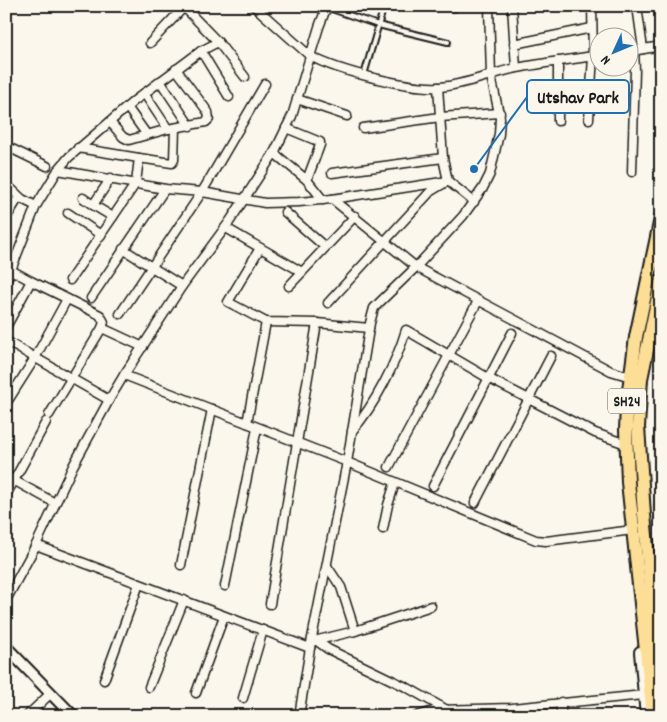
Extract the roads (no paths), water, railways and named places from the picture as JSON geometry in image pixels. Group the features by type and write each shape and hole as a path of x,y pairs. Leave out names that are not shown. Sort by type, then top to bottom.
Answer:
{"main road":[{"name":"SH24","path":"661,218 636,337 639,446 661,697"},
{"name":"SH24","path":"653,716 655,616 638,586 626,444 627,404 656,330 661,282"}],"street":[{"path":"254,6 310,56 333,67 415,86 438,87 491,76 516,68 590,56"},
{"path":"299,716 374,308 463,216 483,188 490,174 499,134 500,113 491,76 489,6"},
{"path":"512,6 516,68"},
{"path":"592,6 592,28"},
{"path":"637,6 643,49"},
{"path":"150,43 184,7 218,42 245,77"},
{"path":"6,600 36,545 73,466 109,400 182,286 226,228 274,153 297,99 326,7"},
{"path":"514,44 590,28"},
{"path":"6,281 36,206 58,170 78,148 144,93 201,51 218,42"},
{"path":"640,50 661,46"},
{"path":"201,51 230,97"},
{"path":"558,61 558,120"},
{"path":"110,122 123,137 129,140 206,122 209,116 176,69"},
{"path":"589,120 594,78"},
{"path":"632,172 635,78"},
{"path":"160,81 190,126"},
{"path":"120,314 202,192 265,84"},
{"path":"438,87 443,158 448,181 474,202"},
{"path":"78,148 172,163 174,160 172,129 144,93"},
{"path":"297,99 346,116"},
{"path":"127,107 146,135"},
{"path":"363,128 440,117 500,113"},
{"path":"286,128 320,142 306,180"},
{"path":"125,156 129,140"},
{"path":"6,146 47,166"},
{"path":"274,153 328,200 355,216 416,266 611,371 636,378"},
{"path":"70,280 136,183 139,158"},
{"path":"332,173 443,158"},
{"path":"58,170 276,204 328,200 448,181"},
{"path":"93,205 111,178"},
{"path":"328,303 431,191 448,181"},
{"path":"6,184 19,197 36,206"},
{"path":"91,298 165,188"},
{"path":"6,218 19,197"},
{"path":"83,198 113,217"},
{"path":"285,212 325,248"},
{"path":"68,213 101,235"},
{"path":"289,286 355,216"},
{"path":"226,228 302,272"},
{"path":"260,248 228,302 266,322 317,323 369,328"},
{"path":"123,249 182,286"},
{"path":"6,495 104,322 100,315 9,270"},
{"path":"6,327 31,281"},
{"path":"7,402 35,358 67,298"},
{"path":"389,467 478,301"},
{"path":"247,423 266,322"},
{"path":"270,604 317,323"},
{"path":"102,328 143,347"},
{"path":"352,431 373,403 401,348 406,330 488,378 603,437 626,444"},
{"path":"433,486 512,333"},
{"path":"6,341 109,400"},
{"path":"475,503 551,356"},
{"path":"124,375 346,462 536,540 633,530"},
{"path":"181,565 212,409"},
{"path":"225,586 257,428"},
{"path":"6,476 56,504"},
{"path":"383,529 395,483"},
{"path":"36,545 263,630 313,643 328,649 408,688 447,710"},
{"path":"327,566 341,587 355,631"},
{"path":"104,680 139,584"},
{"path":"638,586 635,599 646,716"},
{"path":"149,687 184,600"},
{"path":"313,643 431,606"},
{"path":"196,693 224,616"},
{"path":"243,698 263,630"},
{"path":"6,647 73,716"},
{"path":"27,716 51,693"},
{"path":"417,716 436,710 513,712 561,702 644,695"},
{"path":"561,702 561,716"}],"lane":[{"path":"364,75 384,6"},
{"path":"326,7 378,24 448,42"}],"place":[{"name":"Utshav Park","path":"474,169"}]}
